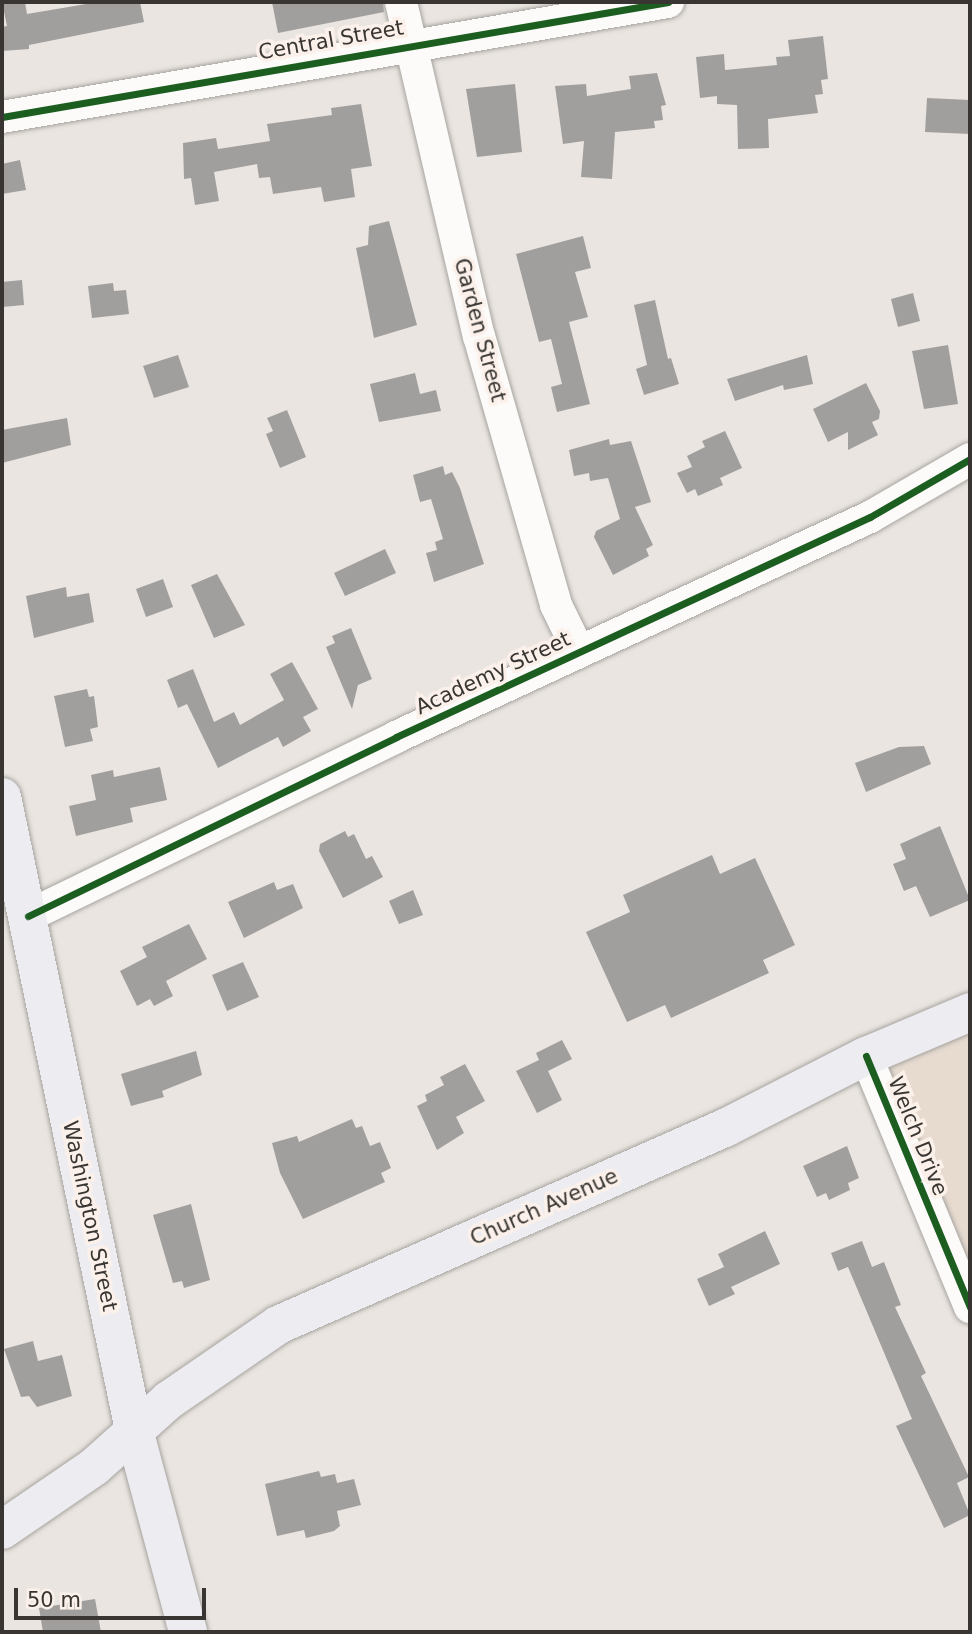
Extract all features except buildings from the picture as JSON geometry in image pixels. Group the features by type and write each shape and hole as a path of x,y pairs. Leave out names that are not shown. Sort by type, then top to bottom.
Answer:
{"main road":[{"name":"Washington Street","path":"2,797 134,1430 188,1632"},
{"name":"Church Avenue","path":"2,1530 94,1467 134,1430 226,1357 278,1325 725,1128 866,1056 970,1012"}],"street":[{"name":"Garden Street","path":"401,2 483,349 556,605 579,652"},
{"name":"Central Street","path":"2,117 411,43 668,2"},
{"name":"Academy Street","path":"28,916 579,652 870,517 970,459"},
{"name":"Welch Drive","path":"866,1056 970,1307"}],"shaded area":[{"path":"970,1012 970,1307 866,1056"}],"cycle path":[{"path":"2,117 668,2"},
{"path":"28,916 396,737 870,517 970,459"},
{"path":"866,1056 970,1307"}]}
